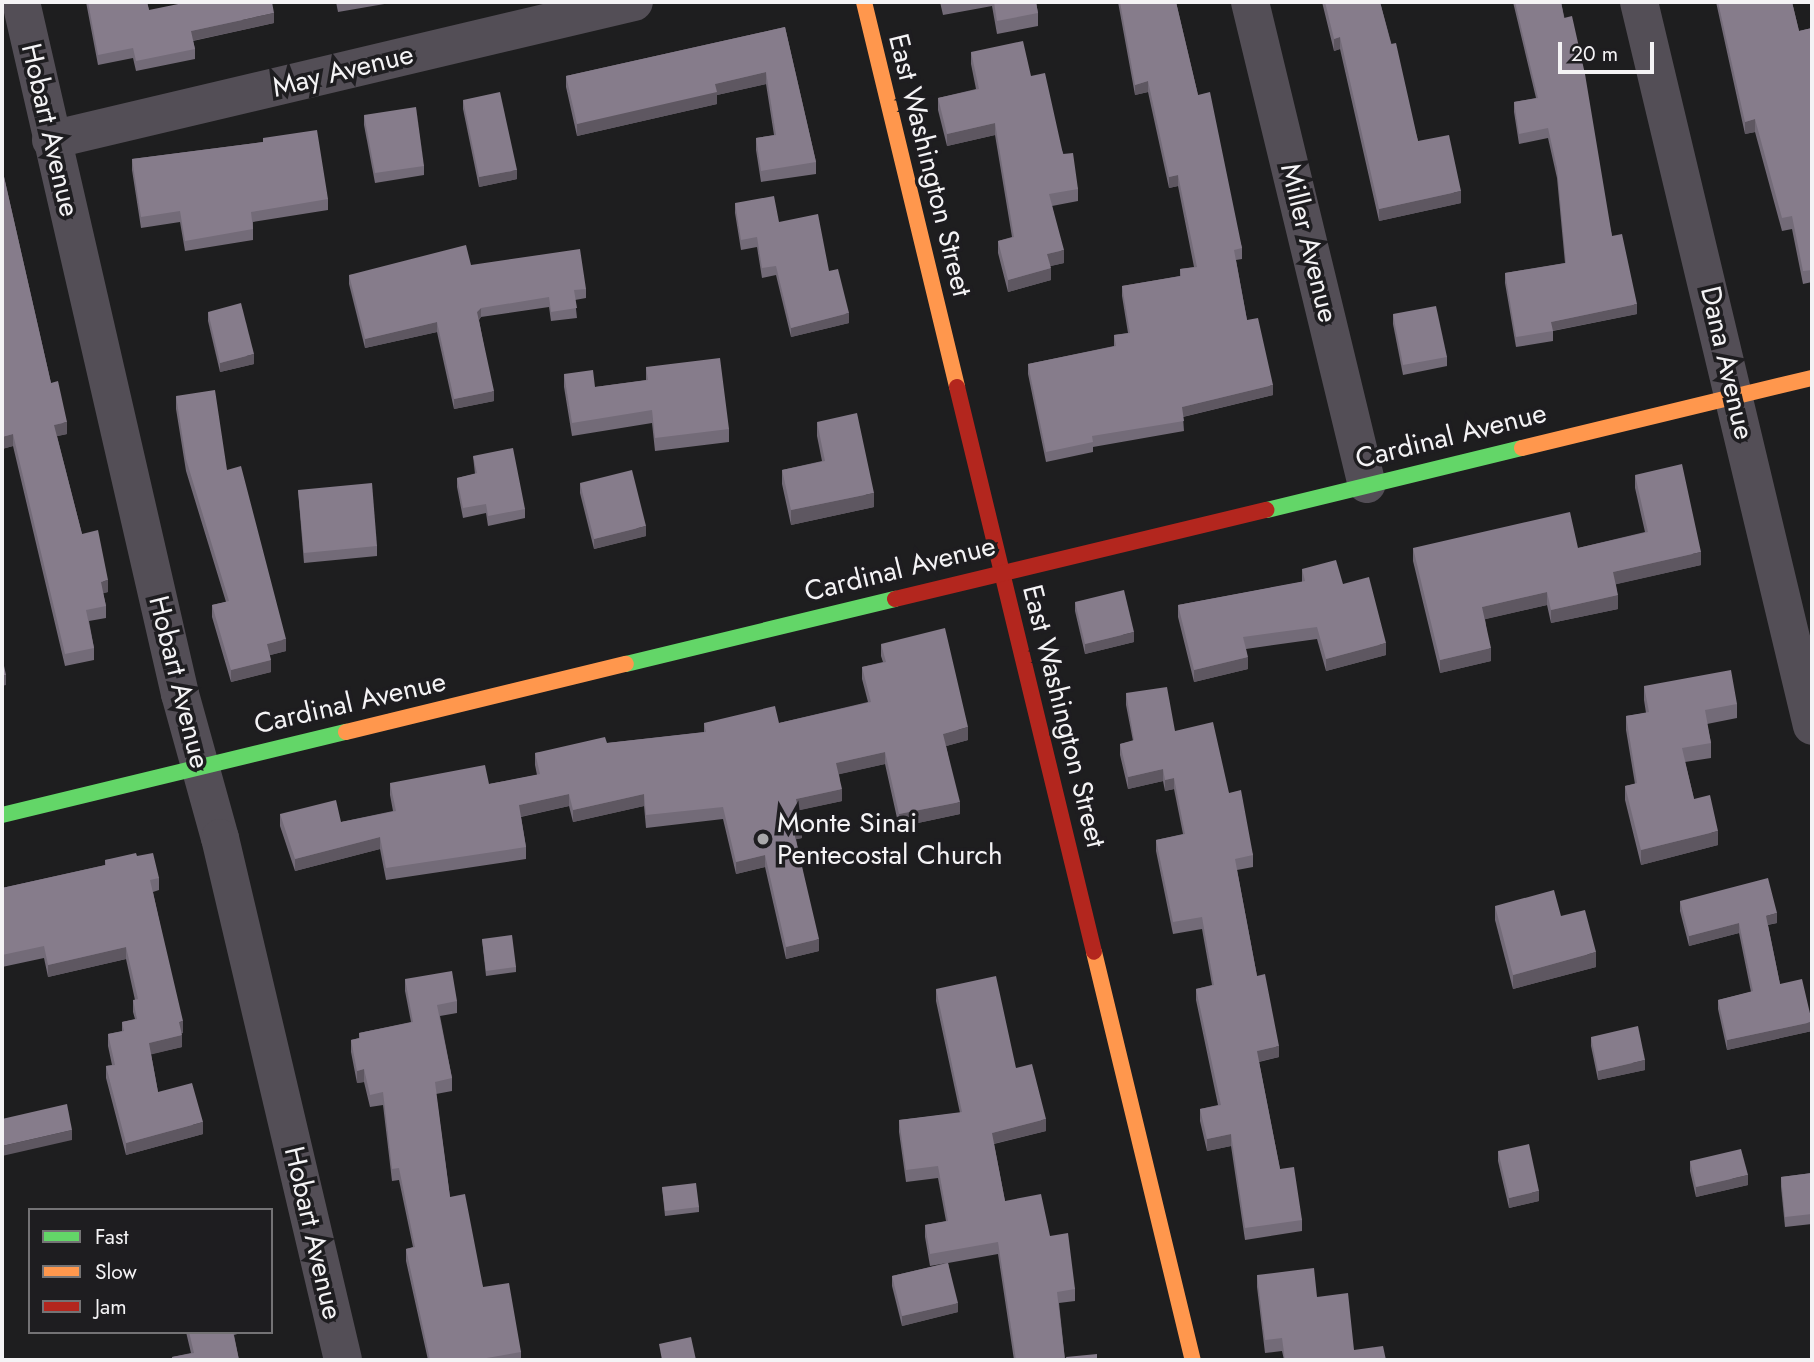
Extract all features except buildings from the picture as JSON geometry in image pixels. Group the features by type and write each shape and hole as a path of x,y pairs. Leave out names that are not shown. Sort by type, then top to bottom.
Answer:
{"street":[{"name":"Hobart Avenue","path":"21,2 51,140 343,1360"},
{"name":"May Avenue","path":"51,140 634,2"},
{"name":"East Washington Street","path":"864,2 1192,1360"},
{"name":"Miller Avenue","path":"1250,2 1367,484"},
{"name":"Dana Avenue","path":"1639,2 1812,726"},
{"name":"Cardinal Avenue","path":"2,815 882,600 934,592 1002,571 1812,378"}],"traffic: fast":[{"path":"1267,510 1522,448"},
{"path":"626,664 895,599"},
{"path":"2,815 346,732"}],"traffic: slow":[{"path":"864,2 957,387"},
{"path":"1522,448 1812,378"},
{"path":"346,732 626,664"},
{"path":"1094,952 1193,1360"}],"traffic: jam":[{"path":"957,387 1094,952"},
{"path":"895,599 1267,510"}],"place":[{"name":"Monte Sinai Pentecostal Church","path":"763,839"}]}
